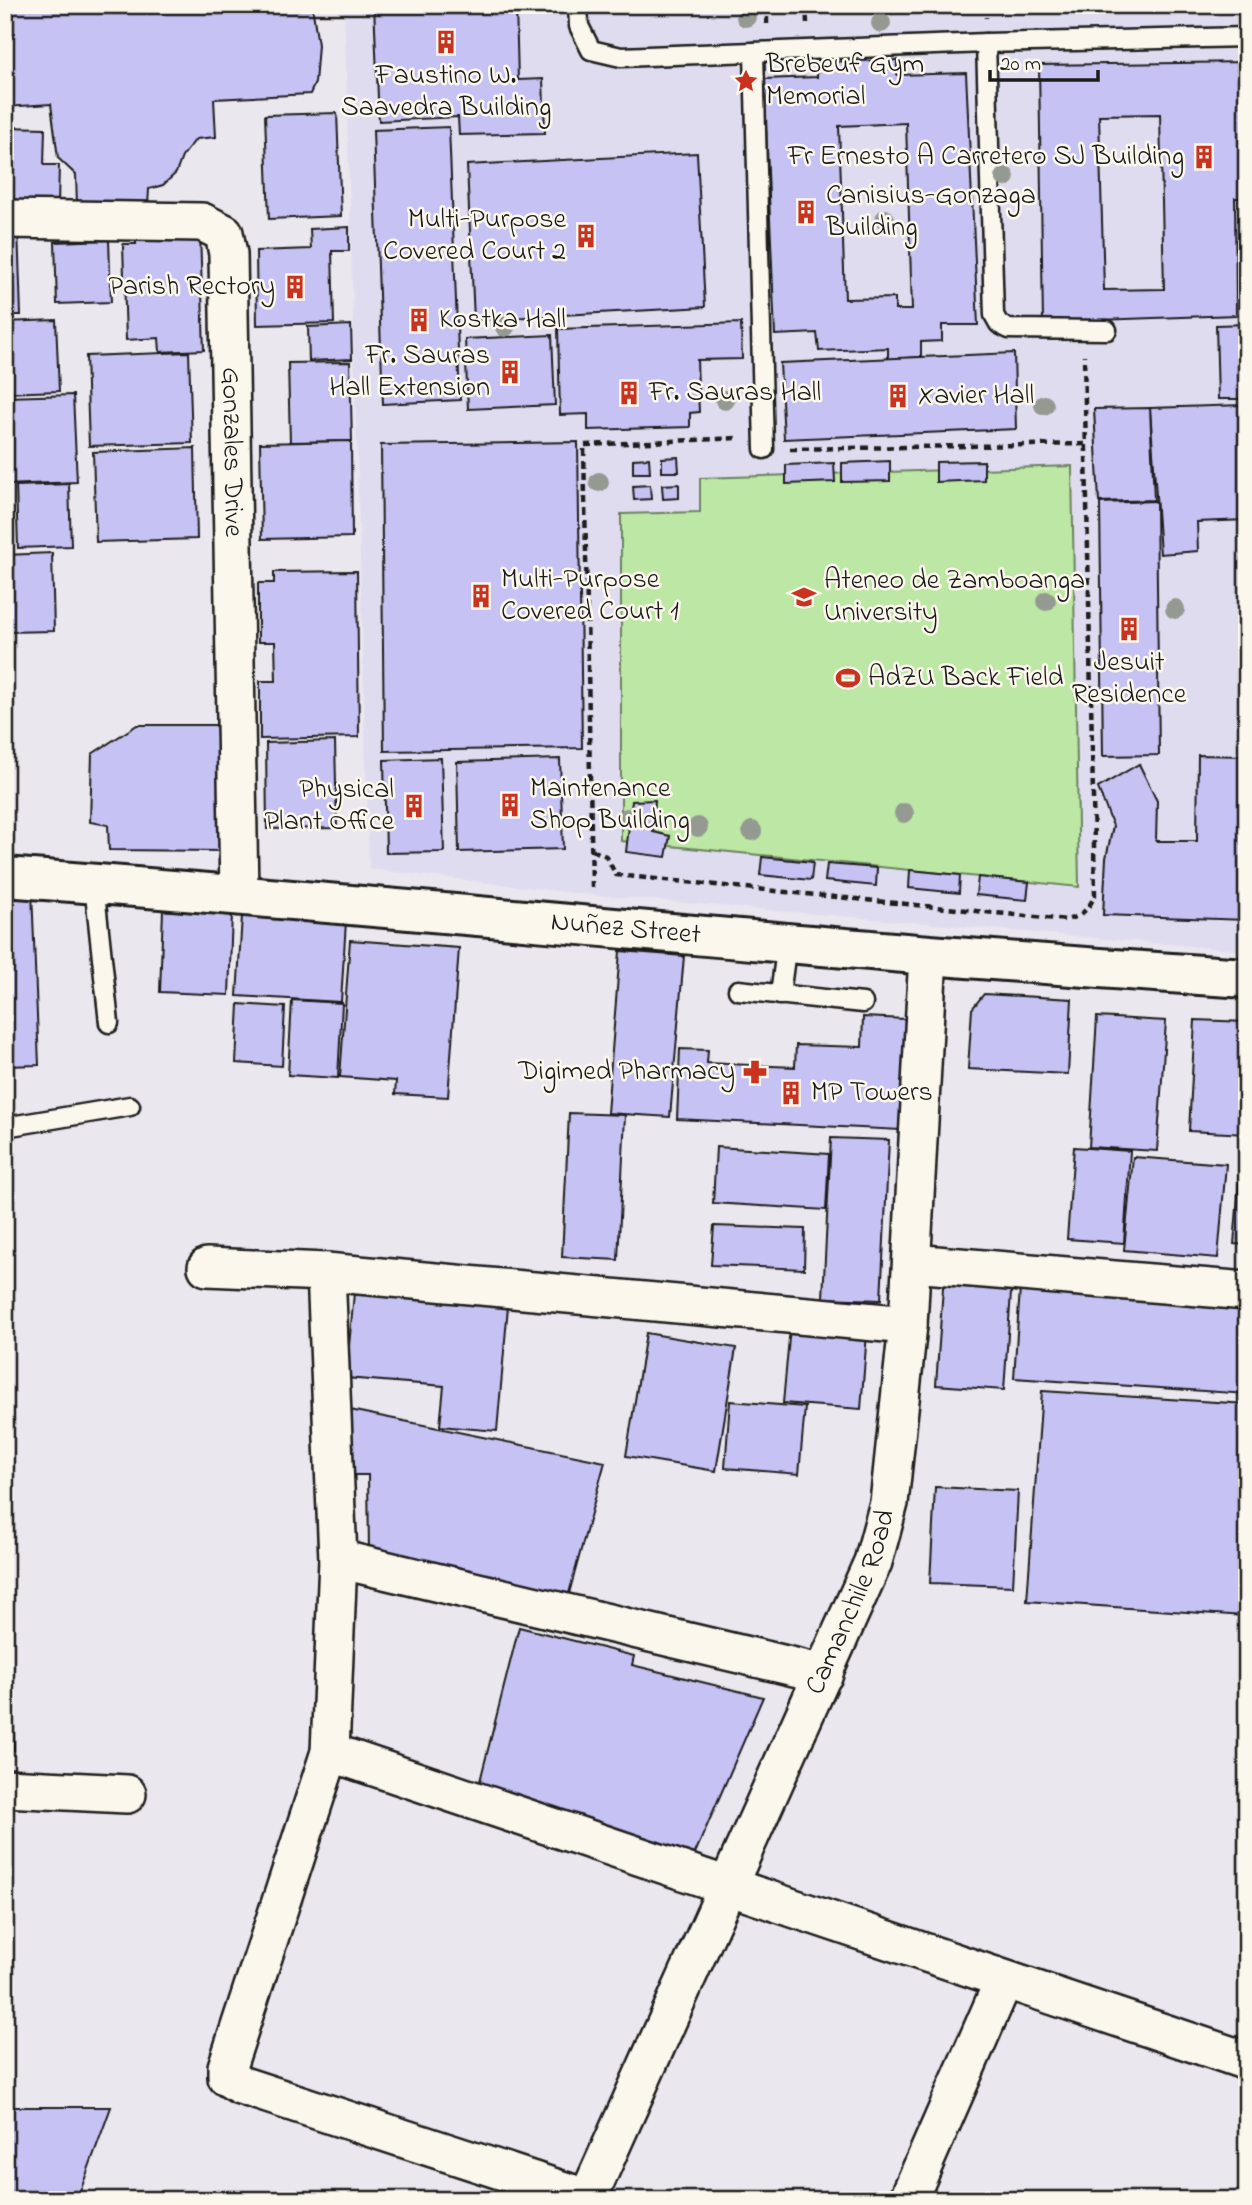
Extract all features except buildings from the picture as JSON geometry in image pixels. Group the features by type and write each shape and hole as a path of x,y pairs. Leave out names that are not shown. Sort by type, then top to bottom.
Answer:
{"main road":[{"name":"Nuñez Street","path":"5,877 239,893 928,955 1247,978"}],"street":[{"name":"Gonzales Drive","path":"5,219 202,222 224,233 228,268 239,893"},
{"name":"Camanchile Road","path":"589,2199 725,1888 873,1562 889,1503 908,1325 928,955"},
{"path":"912,1263 1247,1291"},
{"path":"207,1267 326,1272 908,1325"},
{"path":"326,1272 338,1559 330,1752 227,2067 228,2077 240,2085 589,2199"},
{"path":"338,1559 824,1674"},
{"path":"330,1752 725,1888 1247,2061"},
{"path":"5,1788 127,1794"},
{"path":"908,2200 1004,1980"}],"lane":[{"path":"578,5 579,26 592,50 621,57 986,43 1247,37"},
{"path":"986,43 994,315 999,324 1009,329 1107,330"},
{"path":"754,52 764,449"},
{"path":"94,884 109,1023"},
{"path":"780,995 787,942"},
{"path":"738,990 863,1003"},
{"path":"5,1127 130,1106"}],"path":[{"path":"592,850 606,856 616,875 1066,920 1078,917 1089,908 1095,895 1084,329"},
{"path":"591,926 592,850 584,445 736,437 764,449 1086,444"}],"shaded area":[{"name":"Ateneo de Zamboanga University","path":"344,5 1247,5 1247,951 592,895 369,869"}],"green space":[{"name":"AdZU Back Field","path":"1072,466 1079,887 621,841 621,514 700,512 700,478"}],"place":[{"name":"Faustino W. Saavedra Building","path":"446,42"},
{"name":"Brebeuf Gym Memorial","path":"746,81"},
{"name":"Fr Ernesto A Carretero SJ Building","path":"1204,157"},
{"name":"Canisius-Gonzaga Building","path":"806,212"},
{"name":"Multi-Purpose Covered Court 2","path":"586,236"},
{"name":"Parish Rectory","path":"295,287"},
{"name":"Kostka Hall","path":"419,320"},
{"name":"Fr. Sauras Hall Extension","path":"510,372"},
{"name":"Fr. Sauras Hall","path":"629,393"},
{"name":"Xavier Hall","path":"898,396"},
{"name":"Multi-Purpose Covered Court 1","path":"481,596"},
{"name":"Ateneo de Zamboanga University","path":"804,597"},
{"name":"Jesuit Residence","path":"1129,629"},
{"name":"AdZU Back Field","path":"848,678"},
{"name":"Maintenance Shop Building","path":"510,805"},
{"name":"Physical Plant Office","path":"414,806"},
{"name":"Digimed Pharmacy","path":"755,1072"},
{"name":"MP Towers","path":"791,1093"}]}
